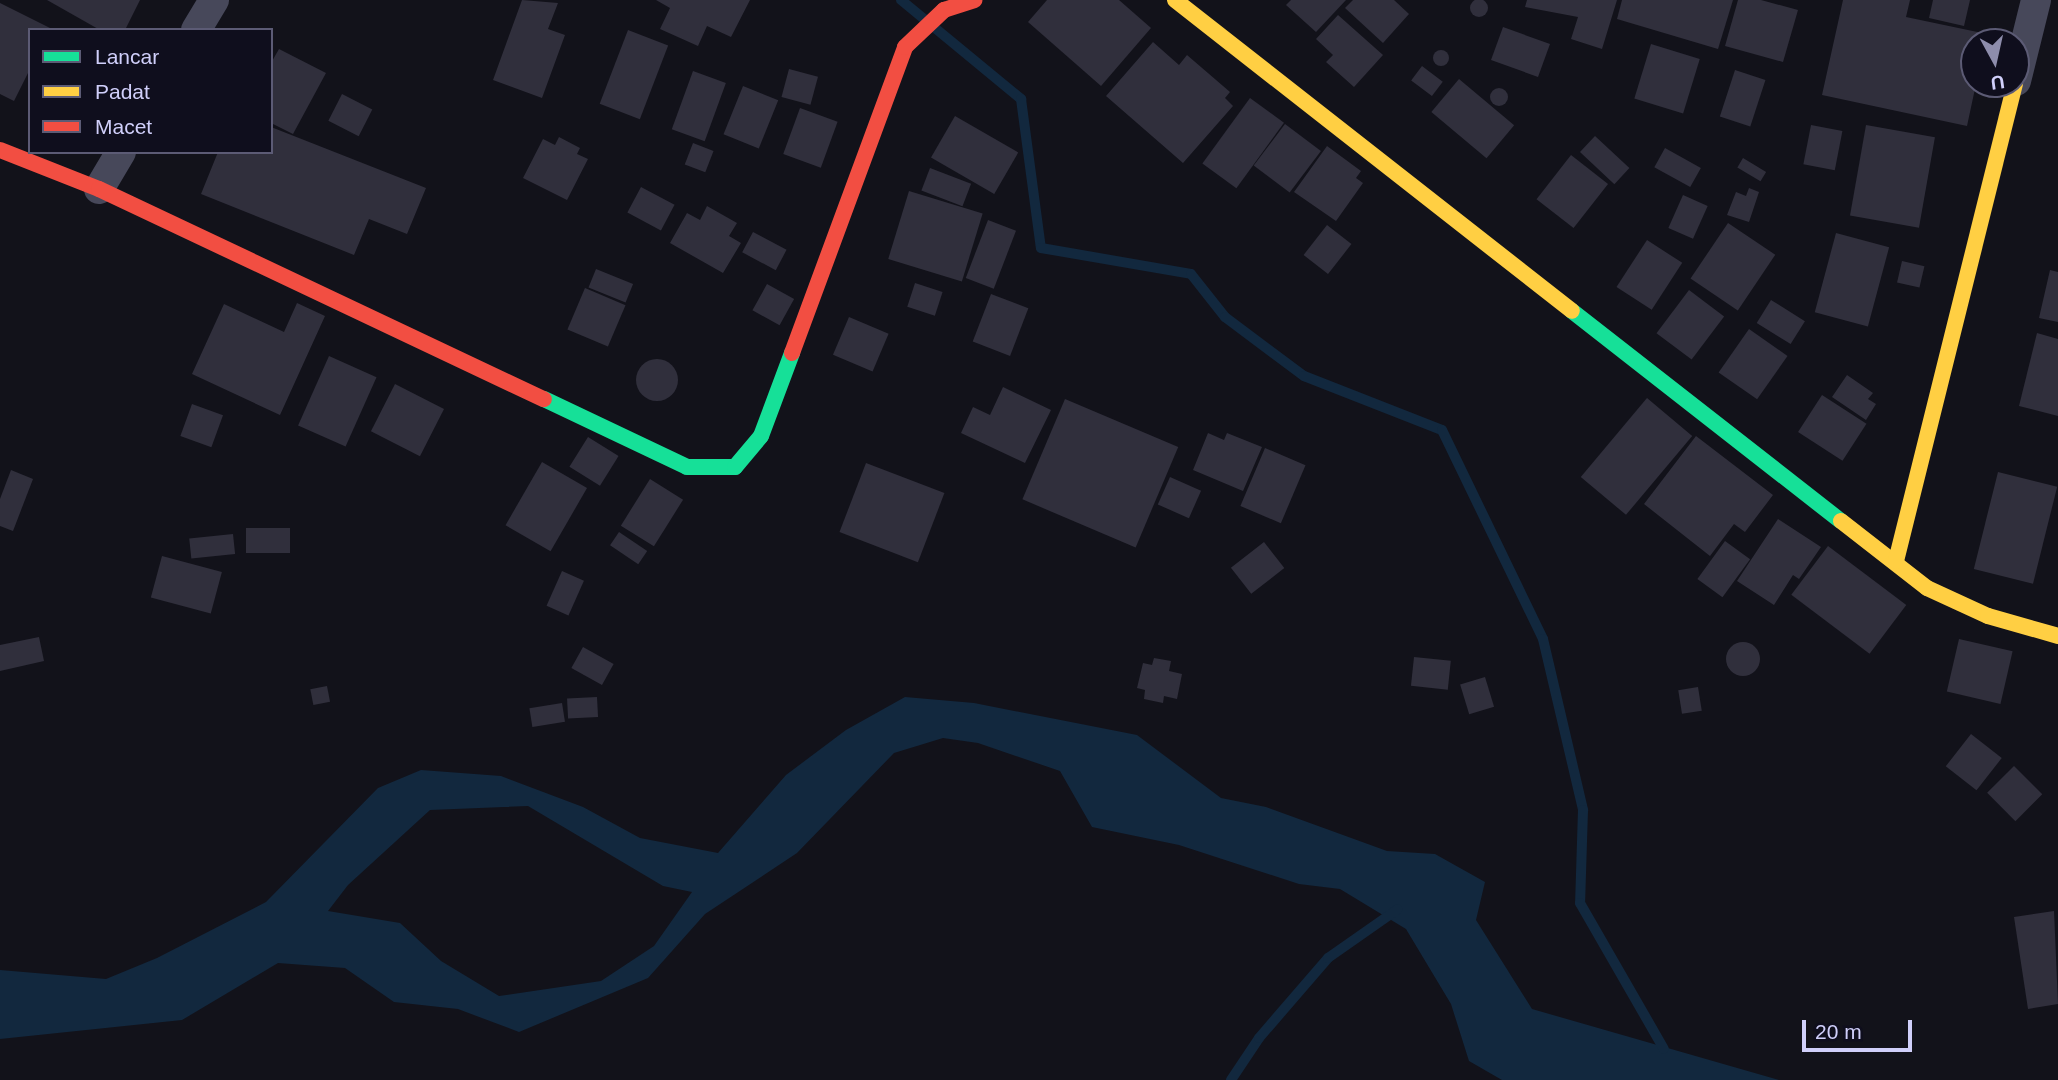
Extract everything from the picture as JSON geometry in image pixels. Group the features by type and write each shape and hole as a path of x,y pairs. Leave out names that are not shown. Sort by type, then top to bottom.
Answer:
{"street":[{"path":"196,28 214,0"},
{"path":"0,150 99,189 687,467 735,467 761,436 905,47 944,10 974,0"},
{"path":"1175,0 1793,485 1896,561 1927,588 1988,616 2058,636"},
{"path":"2029,28 2036,0"},
{"path":"1896,561 2012,98"},
{"path":"99,189 120,154"}],"water":[{"path":"905,697 974,703 1137,735 1221,798 1266,807 1387,851 1435,854 1485,882 1476,920 1532,1009 1779,1080 1502,1080 1469,1061 1451,1004 1406,929 1340,889 1299,884 1179,845 1092,827 1060,771 978,743 943,738 894,753 797,853 705,914 648,978 519,1032 458,1009 394,1002 345,968 278,963 182,1020 0,1039 0,970 106,979 157,958 266,902 378,788 421,770 501,776 583,807 640,838 718,853 786,775 846,730","holes":["528,806 663,886 692,892 654,946 601,981 499,996 441,961 400,923 328,911 348,885 430,810"]}],"building":[{"path":"1475,-1 1483,-1 1488,8 1486,15 1475,17 1470,12 1470,4"},
{"path":"47,0 140,0 126,28 96,28"},
{"path":"522,0 558,3 548,29 565,35 542,98 493,80"},
{"path":"656,0 750,0 731,37 707,26 698,46 660,29 670,8"},
{"path":"1047,0 1119,0 1151,28 1101,86 1028,22"},
{"path":"1291,0 1346,0 1316,32 1286,5"},
{"path":"1353,0 1394,0 1409,14 1383,43 1345,8"},
{"path":"1527,0 1617,0 1602,49 1571,39 1578,17 1525,7"},
{"path":"1622,0 1733,0 1718,49 1617,19"},
{"path":"1738,0 1761,0 1798,10 1783,62 1725,46"},
{"path":"1843,0 1910,0 1906,17 1960,28 1960,98 1973,98 1967,126 1822,95"},
{"path":"1933,0 1970,0 1964,26 1929,18"},
{"path":"0,3 50,28 28,28 28,73 14,101 0,94"},
{"path":"1338,15 1383,55 1354,87 1326,62 1333,55 1316,39"},
{"path":"1503,27 1550,44 1538,77 1491,60"},
{"path":"628,30 668,45 640,119 600,104"},
{"path":"1153,42 1179,65 1187,55 1230,92 1225,98 1233,106 1183,163 1106,96"},
{"path":"1651,44 1700,59 1683,113 1634,99"},
{"path":"279,49 326,73 293,134 273,124 273,60"},
{"path":"1441,50 1447,52 1447,64 1441,66 1435,64 1433,58 1435,52"},
{"path":"1422,66 1443,82 1432,96 1411,80"},
{"path":"789,69 818,77 810,105 781,97"},
{"path":"1735,70 1765,80 1750,126 1720,117"},
{"path":"693,71 726,83 705,141 672,129"},
{"path":"1459,79 1514,125 1487,158 1431,112"},
{"path":"743,86 778,100 759,148 724,134"},
{"path":"1499,88 1505,91 1508,97 1505,103 1499,106 1493,103 1490,97 1493,91"},
{"path":"342,94 372,109 359,136 328,121"},
{"path":"1250,98 1284,123 1236,188 1202,164"},
{"path":"800,108 838,122 821,168 783,154"},
{"path":"955,116 1018,152 994,194 931,158"},
{"path":"1285,124 1321,151 1290,193 1254,166"},
{"path":"1811,125 1842,131 1835,170 1803,164"},
{"path":"1866,125 1935,137 1919,228 1850,216"},
{"path":"273,128 426,188 407,234 369,219 354,255 201,194 217,154 273,154"},
{"path":"1595,136 1629,168 1614,184 1580,152"},
{"path":"559,137 580,148 577,154 588,159 567,200 523,178 543,139 555,145"},
{"path":"693,143 714,151 705,172 685,164"},
{"path":"1327,146 1361,171 1356,178 1363,183 1336,221 1294,192"},
{"path":"1665,148 1701,168 1690,187 1654,167"},
{"path":"1571,155 1608,184 1574,228 1537,199"},
{"path":"1743,158 1766,172 1760,181 1737,167"},
{"path":"930,168 971,184 962,206 921,190"},
{"path":"641,187 675,205 661,230 627,213"},
{"path":"1749,188 1759,192 1749,222 1727,215 1736,192 1746,196"},
{"path":"909,191 983,214 962,281 888,259"},
{"path":"1683,195 1708,206 1693,239 1668,228"},
{"path":"707,206 737,223 729,236 741,243 723,273 670,243 687,213 700,220"},
{"path":"988,220 1016,231 994,289 966,278"},
{"path":"1728,223 1775,255 1738,310 1691,279"},
{"path":"1327,225 1351,244 1328,274 1304,255"},
{"path":"753,232 787,250 776,270 742,252"},
{"path":"1836,233 1889,247 1868,326 1815,312"},
{"path":"1647,240 1682,263 1652,310 1617,287"},
{"path":"1902,261 1924,266 1919,288 1897,282"},
{"path":"596,269 633,284 626,303 589,288"},
{"path":"2050,270 2058,272 2058,322 2039,318"},
{"path":"915,283 943,292 935,316 907,307"},
{"path":"767,284 794,299 780,325 752,310"},
{"path":"585,288 626,305 608,347 567,329"},
{"path":"1689,290 1724,316 1692,360 1657,333"},
{"path":"991,294 1028,308 1010,356 973,342"},
{"path":"1771,300 1805,321 1791,344 1757,323"},
{"path":"297,303 325,316 280,415 192,374 224,304 284,332"},
{"path":"849,317 889,334 873,372 833,355"},
{"path":"1749,329 1788,356 1757,399 1719,372"},
{"path":"2037,333 2058,339 2058,416 2019,406"},
{"path":"329,356 377,377 346,447 298,425"},
{"path":"657,359 672,365 678,380 672,395 657,401 642,395 636,380 642,365"},
{"path":"1847,375 1873,393 1868,399 1876,404 1866,420 1832,397"},
{"path":"395,384 444,409 420,456 371,431"},
{"path":"1003,387 1051,410 1025,463 961,433 973,407 990,415"},
{"path":"1822,395 1866,424 1842,461 1798,432"},
{"path":"1647,398 1692,436 1626,515 1581,477"},
{"path":"1065,399 1178,447 1136,547 1022,499"},
{"path":"192,404 223,415 211,447 180,436"},
{"path":"1208,433 1224,440 1227,433 1262,447 1243,491 1193,470"},
{"path":"1696,436 1773,495 1745,532 1734,524 1710,556 1644,504"},
{"path":"588,437 619,456 600,486 569,467"},
{"path":"1265,448 1306,465 1281,523 1240,506"},
{"path":"542,462 587,488 551,551 506,525"},
{"path":"866,463 944,493 918,562 839,532"},
{"path":"11,470 33,479 13,531 0,526 0,499"},
{"path":"1998,472 2057,487 2033,584 1974,569"},
{"path":"1170,477 1201,491 1189,518 1158,504"},
{"path":"650,479 683,500 654,546 621,526"},
{"path":"1778,519 1821,547 1799,579 1793,575 1774,605 1737,581"},
{"path":"246,528 290,528 290,553 246,553"},
{"path":"619,532 647,551 638,564 610,545"},
{"path":"233,534 235,554 191,558 189,539"},
{"path":"1725,541 1750,559 1722,597 1697,579"},
{"path":"1264,542 1284,568 1251,594 1231,568"},
{"path":"1828,546 1906,605 1870,654 1791,595"},
{"path":"162,556 222,572 211,614 151,598"},
{"path":"562,571 584,581 568,615 547,606"},
{"path":"39,637 44,661 0,671 0,645"},
{"path":"1959,639 2013,651 2000,704 1947,692"},
{"path":"1743,642 1755,647 1760,659 1755,671 1743,676 1731,671 1726,659 1731,647"},
{"path":"583,647 614,664 602,685 571,668"},
{"path":"1414,657 1451,661 1448,690 1411,686"},
{"path":"1154,658 1171,661 1169,671 1182,674 1177,699 1164,696 1163,703 1144,699 1145,690 1137,688 1143,663 1152,665"},
{"path":"1485,677 1494,707 1469,714 1460,685"},
{"path":"327,686 330,702 313,705 310,689"},
{"path":"1698,687 1702,711 1682,714 1678,690"},
{"path":"597,697 598,717 568,719 567,699"},
{"path":"562,703 565,722 532,727 529,708"},
{"path":"1971,734 2002,758 1976,790 1946,766"},
{"path":"2014,766 2042,794 2015,821 1987,793"},
{"path":"2054,911 2058,1004 2028,1009 2014,917"}],"waterway":[{"path":"901,0 1021,99 1041,248 1191,274 1225,317 1304,376 1442,430 1543,639 1583,810 1580,903 1664,1049"},
{"path":"1231,1080 1259,1038 1328,958 1398,909"}],"traffic: fast":[{"path":"1572,311 1841,521"},
{"path":"544,399 687,467 735,467 761,436 792,353"}],"traffic: slow":[{"path":"1175,0 1572,311"},
{"path":"1896,561 2012,98"},
{"path":"1841,521 1927,588 1988,616 2058,636"}],"traffic: jam":[{"path":"792,353 905,47 944,10 974,0"},
{"path":"0,150 99,189 544,399"}]}
